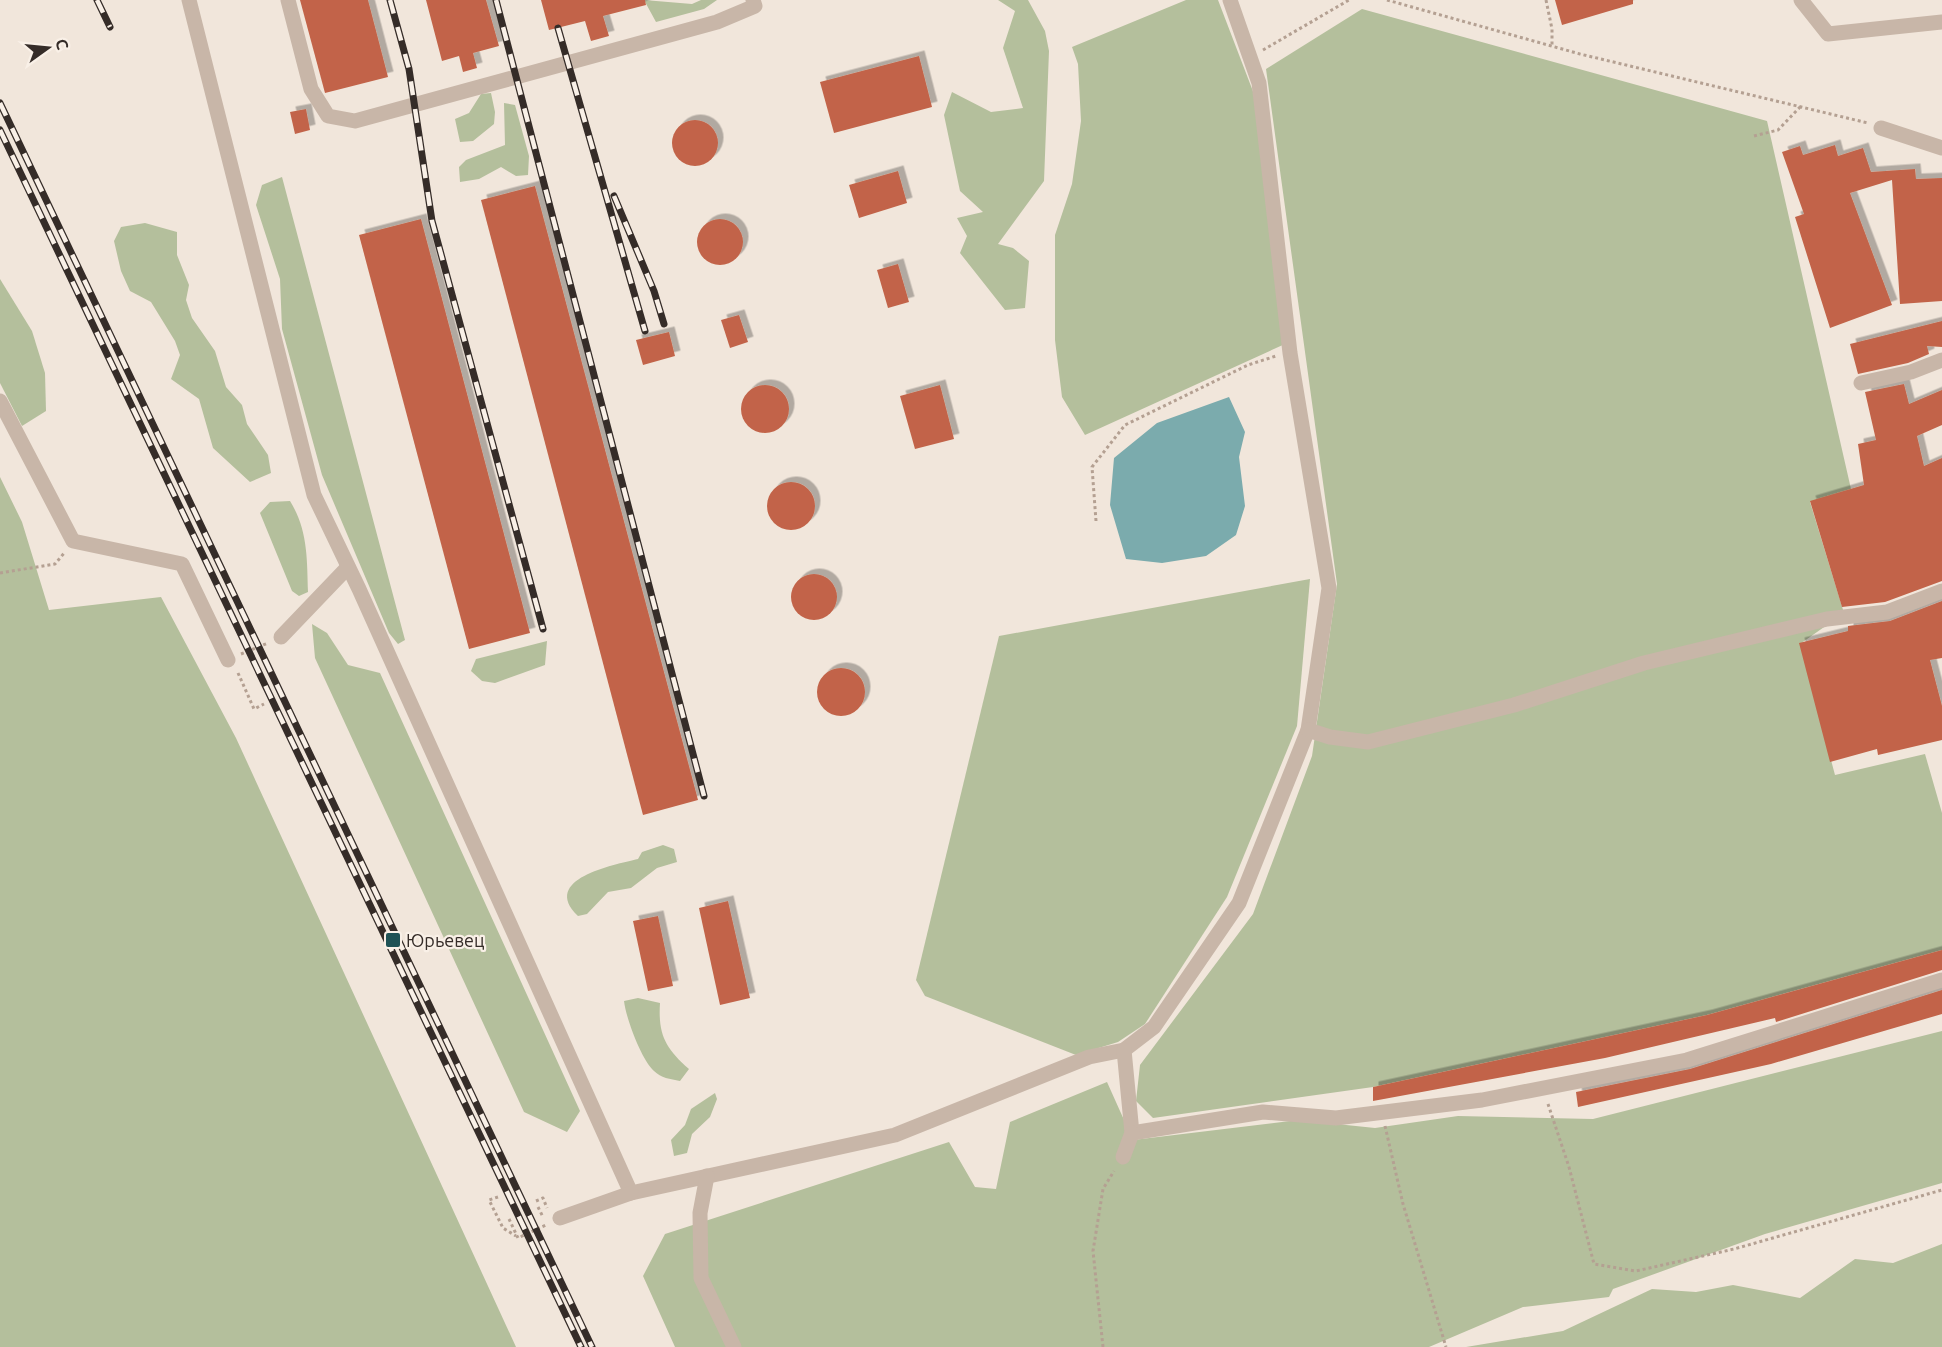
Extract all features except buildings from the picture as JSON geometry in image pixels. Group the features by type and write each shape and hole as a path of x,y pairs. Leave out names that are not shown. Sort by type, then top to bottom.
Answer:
{"street":[{"path":"189,0 314,495 631,1192"},
{"path":"288,0 311,89 328,116 355,121 717,22 755,6 753,0"},
{"path":"556,1219 631,1192 895,1136 1089,1057 1124,1050 1154,1027 1239,903 1308,730 1329,588 1290,352 1259,83 1230,0"},
{"path":"1801,0 1828,34 1942,22"},
{"path":"1881,128 1942,148"},
{"path":"1861,383 1911,372 1942,360"},
{"path":"0,401 73,541 182,564 234,663"},
{"path":"280,637 348,567"},
{"path":"1308,730 1330,737 1368,742 1514,705 1644,663 1711,650 1827,620 1887,612 1942,591"},
{"path":"1131,1134 1263,1112 1336,1118 1482,1100 1687,1060 1942,980"},
{"path":"1123,1157 1131,1134 1124,1050"},
{"path":"707,1176 700,1213 701,1278 734,1347"}],"path":[{"path":"1252,63 1267,46 1349,0"},
{"path":"1387,0 1552,46 1801,106 1881,128"},
{"path":"1546,0 1552,29 1552,46"},
{"path":"1754,136 1778,130 1801,106"},
{"path":"1096,521 1092,466 1125,425 1248,365 1290,352"},
{"path":"0,573 56,564 73,541"},
{"path":"264,704 254,709 234,663 280,637"},
{"path":"1543,1087 1569,1167 1594,1264 1636,1271 1734,1249 1942,1190"},
{"path":"1382,1114 1403,1204 1446,1347"},
{"path":"1103,1347 1094,1251 1103,1188 1123,1157"},
{"path":"498,1197 489,1200 503,1228 518,1238"},
{"path":"518,1238 556,1219 543,1198 536,1201"},
{"path":"538,1207 542,1214"},
{"path":"508,1219 518,1238"}],"green space":[{"path":"644,0 692,4 701,0 717,0 704,9 656,22"},
{"path":"998,0 1028,0 1045,31 1049,51 1044,181 998,244 1013,248 1029,261 1025,308 1005,310 960,253 967,236 957,218 983,212 960,191 944,115 952,92 991,112 1023,108 1003,48 1015,11"},
{"path":"1186,0 1218,0 1254,94 1285,344 1085,435 1062,397 1055,340 1055,235 1072,184 1081,121 1078,64 1072,47"},
{"path":"1362,9 1767,121 1851,489 1810,502 1844,613 1800,644 1835,775 1925,754 1942,813 1942,950 1707,1015 1373,1087 1153,1118 1136,1101 1140,1065 1253,914 1312,756 1337,584 1266,69"},
{"path":"491,93 495,112 494,124 473,141 460,142 455,119 469,113 481,94"},
{"path":"504,103 515,105 529,156 528,175 516,176 501,167 479,179 460,182 459,167 466,160 505,145"},
{"path":"282,177 405,640 398,644 389,633 322,475 282,329 280,279 256,205 262,185"},
{"path":"145,223 177,232 177,255 189,285 186,300 192,318 215,351 226,387 242,405 247,424 268,455 271,473 250,482 213,448 199,399 171,379 180,355 175,341 151,302 130,291 121,271 114,241 121,227"},
{"path":"0,279 32,331 45,373 46,411 22,426 0,383"},
{"path":"0,477 22,522 49,610 161,597 236,738 516,1347 0,1347"},
{"path":"290,501 300,523 307,556 308,592 299,596 292,591 260,513 270,502"},
{"path":"1310,579 1297,726 1227,897 1145,1024 1118,1042 1076,1055 925,996 916,980 999,636"},
{"path":"312,624 327,633 348,665 380,673 580,1111 567,1132 524,1112 315,658"},
{"path":"547,641 545,665 495,683 482,681 471,671 476,659"},
{"path":"663,845 674,849 677,862 657,868 631,888 608,892 587,914 578,916 569,903 568,892 574,883 598,870 638,859 642,852"},
{"path":"638,998 660,1003 660,1023 665,1040 674,1054 689,1069 680,1081 657,1073 649,1065 639,1048 624,1001"},
{"path":"1942,1031 1942,1183 1765,1234 1613,1289 1609,1297 1523,1307 1429,1347 675,1347 643,1276 665,1234 949,1142 975,1187 996,1189 1010,1122 1107,1082 1133,1140 1298,1120 1375,1128 1458,1116 1593,1119"},
{"path":"715,1093 717,1099 710,1117 692,1134 687,1153 674,1156 671,1140 685,1125 691,1109"},
{"path":"1942,1244 1942,1347 1466,1347 1563,1331 1652,1289 1696,1292 1733,1285 1800,1298 1855,1259 1893,1263"}],"water":[{"path":"1229,397 1245,432 1239,457 1245,506 1236,535 1206,556 1162,563 1126,559 1110,505 1114,458 1157,423"}],"railway":[{"path":"97,0 110,27"},
{"path":"390,0 409,69 432,221 543,629"},
{"path":"496,0 704,796"},
{"path":"558,28 645,331"},
{"path":"0,103 592,1347"},
{"path":"0,130 581,1347"},
{"path":"614,196 654,291 664,324"}],"place":[{"name":"Юрьевец","path":"393,940"}]}
